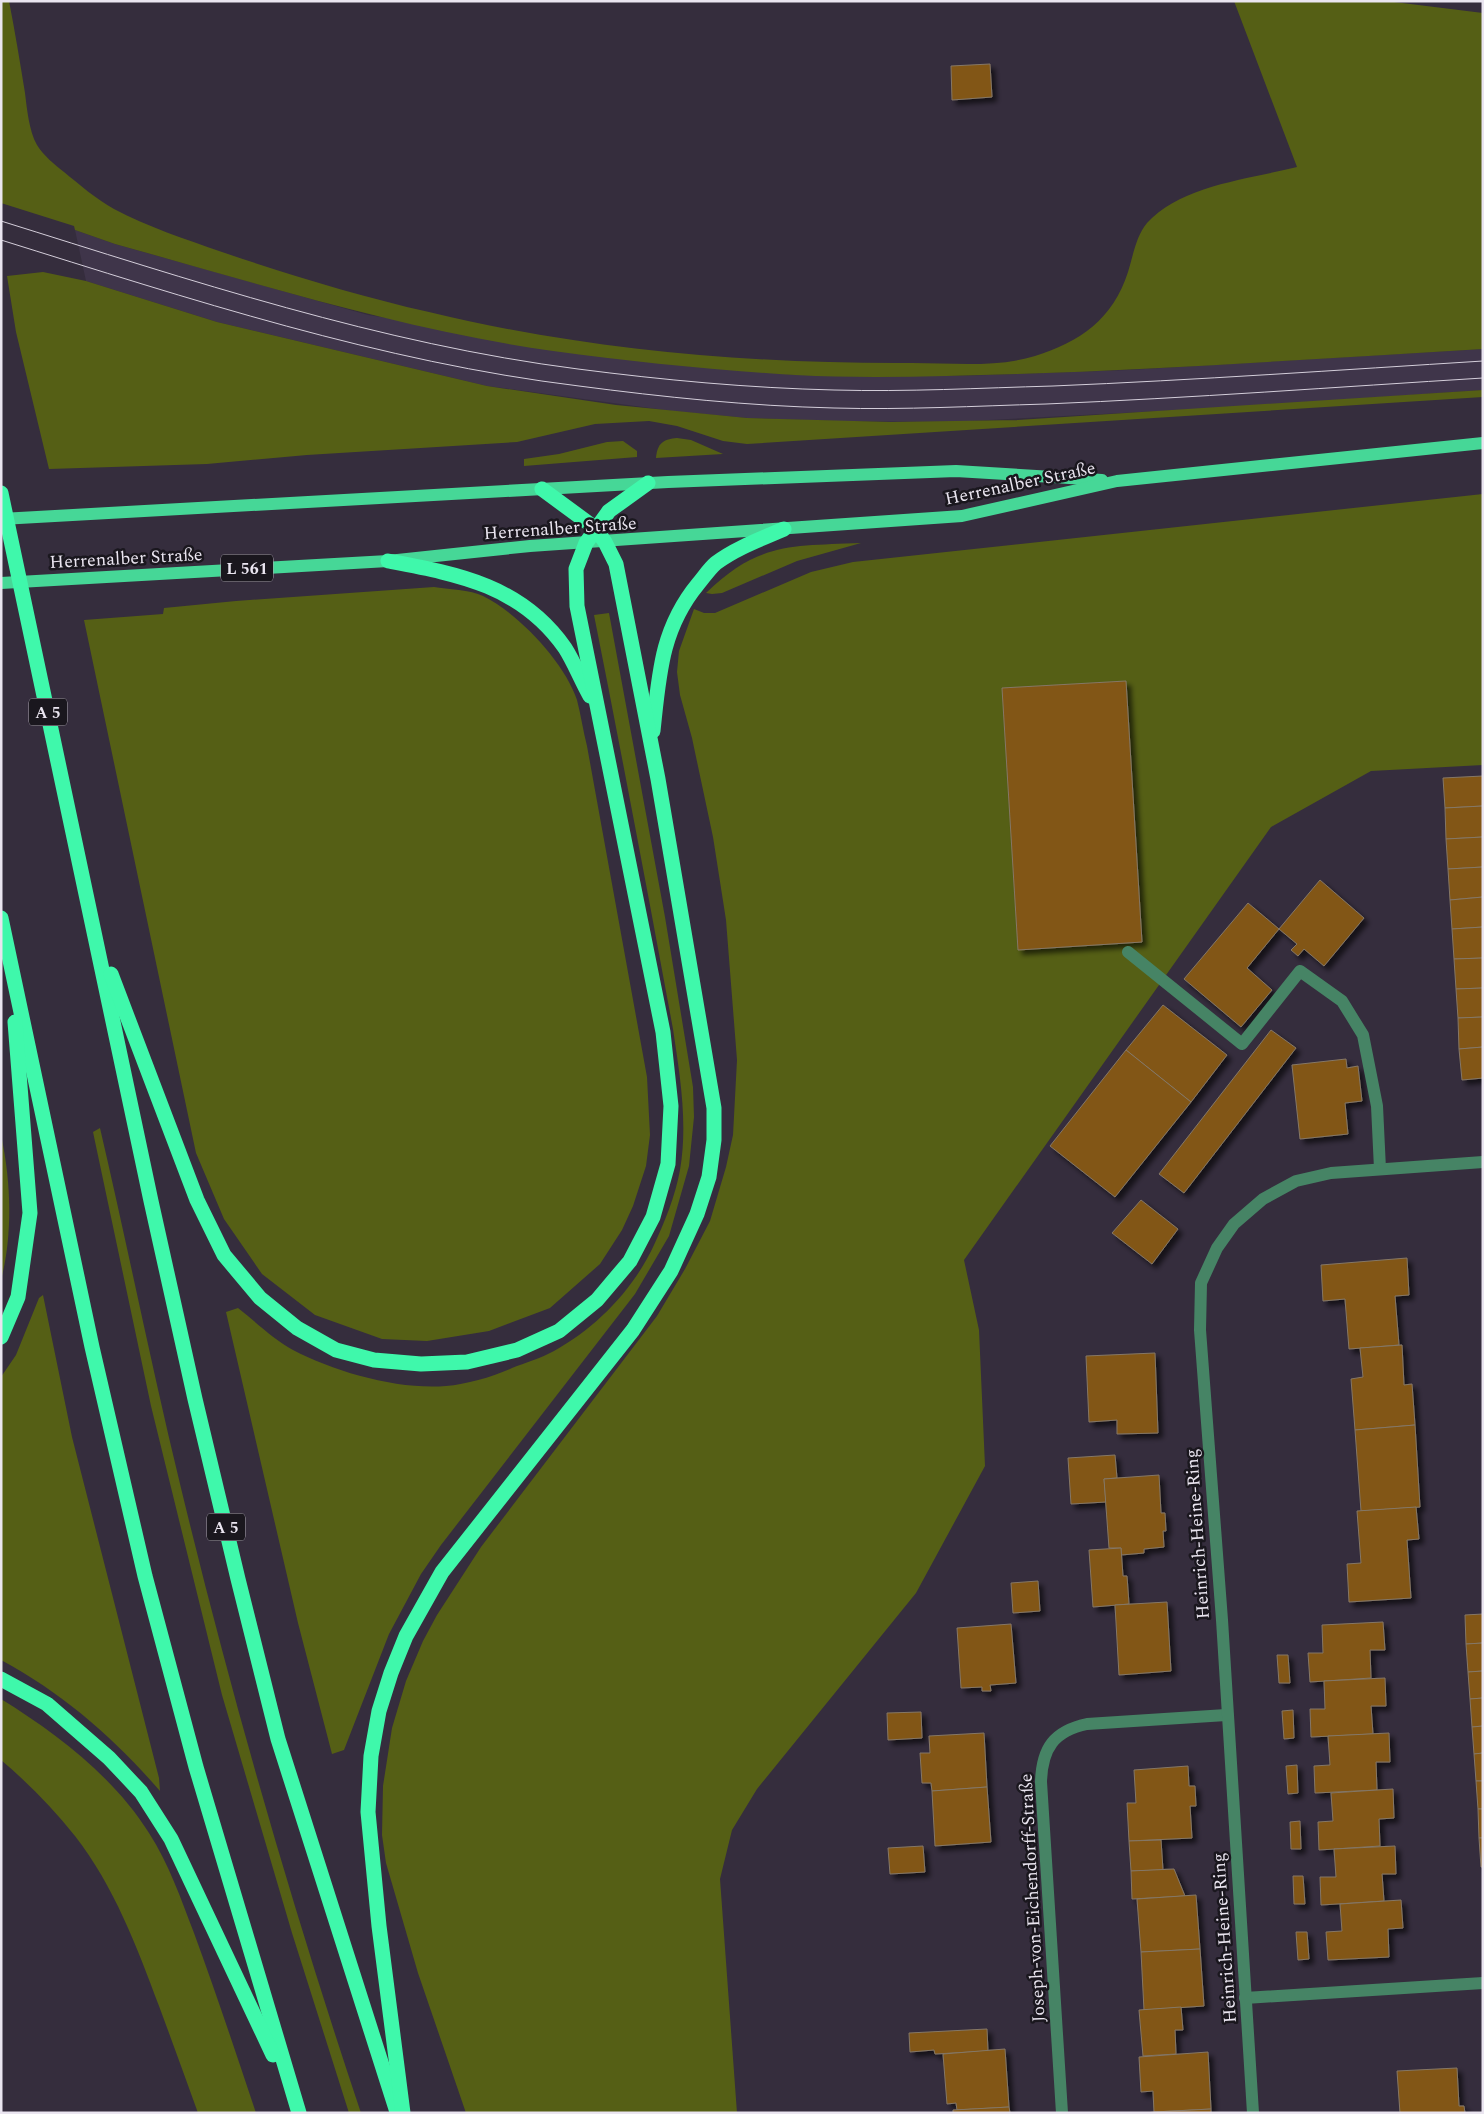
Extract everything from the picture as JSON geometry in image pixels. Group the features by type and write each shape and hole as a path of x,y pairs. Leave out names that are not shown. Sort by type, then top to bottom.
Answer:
{"highway":[{"path":"94,930 197,1200 224,1255 260,1298 297,1328 336,1350 374,1360 420,1364 467,1362 517,1350 559,1331 597,1300 630,1261 653,1217 668,1164 671,1106 663,1032 597,710 575,588 576,569 586,543 595,528 609,511 648,483"},
{"path":"403,2113 379,1926 368,1812 371,1756 379,1711 391,1673 406,1636 442,1572 633,1330 655,1297 683,1248 697,1214 709,1177 714,1140 714,1108 652,745 616,564 605,542 595,528 542,489"},
{"name":"A 5","path":"1,493 195,1399 278,1739 397,2113"},
{"path":"652,745 663,651 670,630 689,595 714,564 742,547 784,529"},
{"path":"388,561 448,573 490,586 518,601 540,618 565,648 597,710"},
{"path":"1,918 92,1348 145,1576 196,1767 297,2107"},
{"path":"1,1337 18,1297 30,1213 11,963"},
{"path":"1,1679 54,1710 109,1758 141,1792 174,1847 297,2107"}],"main road":[{"name":"Herrenalber Straße","path":"1,583 388,561 586,543 962,516 1117,481 1483,442"},
{"name":"Herrenalber Straße","path":"1,519 648,483 956,471 1117,481"}],"street":[{"path":"1128,952 1242,1044 1300,971 1342,1001 1363,1035 1365,1042 1377,1106 1380,1170"},
{"name":"Heinrich-Heine-Ring","path":"1253,2113 1226,1715 1221,1610 1200,1330 1201,1283 1217,1248 1234,1224 1263,1199 1296,1180 1331,1173 1483,1162"},
{"name":"Joseph-von-Eichendorff-Straße","path":"1062,2113 1041,1782 1042,1766 1048,1748 1062,1732 1072,1727 1088,1724 1226,1715"},
{"path":"1245,1998 1483,1983"}],"shaded area":[{"path":"75,230 115,244 368,315 711,368 798,375 958,376 1128,370 1483,349 1483,390 1238,407 951,422 747,418 672,411 487,386 217,322 86,281"}],"green space":[{"path":"1,1 9,1 29,120 34,139 40,149 57,166 101,201 114,209 167,232 248,261 351,292 429,312 548,336 608,345 730,357 851,363 958,364 1020,360 1066,344 1080,336 1104,316 1122,289 1140,234 1147,223 1161,210 1178,200 1217,185 1297,167 1234,1 1386,1 1483,13 1483,349 1076,372 851,377 765,373 613,359 497,342 442,331 332,305 115,244 75,230 74,226 1,203"},
{"path":"43,272 86,281 217,322 487,386 616,405 747,418 891,422 1018,420 1483,390 1483,397 747,444 723,441 677,426 649,421 595,424 517,442 307,455 207,464 49,469 16,332 7,276"},
{"path":"668,439 691,440 723,454 656,458 662,443"},
{"path":"623,441 637,451 637,457 524,466 524,459 559,454 607,442"},
{"path":"1483,494 1483,765 1371,771 1271,827 964,1260 979,1330 985,1466 916,1593 757,1789 732,1830 720,1879 737,2113 466,2113 418,1973 386,1863 382,1835 383,1786 392,1728 406,1681 423,1641 437,1615 481,1547 657,1316 685,1269 710,1221 726,1167 733,1135 737,1060 726,920 713,837 692,738 680,695 677,672 679,651 694,609 704,613 715,613 811,572 853,562"},
{"path":"861,543 797,561 722,593 706,593 742,564 777,550 815,545"},
{"path":"434,587 478,594 511,614 539,640 551,655 571,686 577,700 647,1077 650,1135 646,1166 633,1206 622,1230 600,1264 550,1308 489,1331 427,1341 382,1339 315,1315 262,1274 224,1219 196,1153 84,620 163,614 164,608 236,601"},
{"path":"609,613 665,917 693,1087 694,1117 689,1166 669,1236 635,1294 441,1545 421,1574 389,1634 344,1750 332,1754 298,1623 226,1312 238,1308 286,1346 310,1358 347,1372 367,1378 408,1385 427,1387 454,1385 496,1374 544,1356 585,1331 624,1292 636,1277 654,1245 669,1209 680,1170 683,1117 673,1029 594,615"},
{"path":"100,1128 170,1443 221,1646 287,1880 361,2113 349,2113 292,1933 222,1695 151,1406 93,1132"},
{"path":"1,1135 9,1189 9,1226 1,1280"},
{"path":"43,1295 72,1437 159,1778 160,1791 125,1753 87,1718 46,1687 1,1660 1,1377 16,1355 39,1298"},
{"path":"1,1699 42,1726 101,1775 119,1793 149,1833 169,1869 184,1907 256,2113 198,2113 142,1962 113,1896 89,1855 75,1836 30,1787 1,1760"}],"building":[{"path":"990,64 992,97 952,100 951,66"},
{"path":"1126,681 1142,942 1018,950 1002,688"},
{"path":"1483,776 1483,806 1445,808 1443,778"},
{"path":"1483,806 1483,837 1446,839 1445,808"},
{"path":"1483,837 1483,867 1448,869 1446,839"},
{"path":"1483,867 1483,897 1450,900 1448,869"},
{"path":"1320,880 1364,918 1324,966 1304,949 1298,956 1291,950 1297,944 1279,929"},
{"path":"1483,897 1483,927 1452,929 1450,900"},
{"path":"1248,903 1279,929 1247,968 1272,990 1241,1027 1184,979"},
{"path":"1483,927 1483,958 1454,959 1452,929"},
{"path":"1483,958 1483,988 1456,989 1454,959"},
{"path":"1483,988 1483,1017 1458,1018 1456,989"},
{"path":"1163,1005 1227,1055 1191,1102 1126,1050"},
{"path":"1483,1017 1483,1047 1459,1049 1458,1018"},
{"path":"1271,1030 1296,1048 1184,1193 1159,1174"},
{"path":"1483,1047 1483,1078 1462,1080 1459,1049"},
{"path":"1126,1050 1191,1102 1115,1197 1050,1146"},
{"path":"1346,1059 1347,1068 1358,1066 1362,1101 1345,1103 1348,1134 1300,1139 1292,1065"},
{"path":"1141,1200 1178,1229 1152,1264 1112,1233"},
{"path":"1407,1258 1409,1295 1395,1296 1399,1345 1349,1349 1345,1299 1323,1301 1321,1265"},
{"path":"1402,1345 1404,1385 1412,1384 1415,1425 1355,1430 1351,1379 1363,1377 1360,1348"},
{"path":"1155,1353 1158,1433 1117,1434 1117,1420 1089,1422 1086,1356"},
{"path":"1415,1425 1420,1507 1361,1511 1355,1430"},
{"path":"1115,1455 1117,1478 1104,1479 1106,1502 1071,1504 1068,1458"},
{"path":"1159,1475 1161,1513 1165,1513 1166,1531 1163,1531 1164,1547 1144,1549 1144,1553 1121,1555 1121,1548 1109,1548 1104,1479"},
{"path":"1416,1507 1419,1539 1407,1540 1411,1598 1349,1602 1347,1564 1361,1563 1357,1511"},
{"path":"1121,1548 1123,1576 1127,1576 1129,1604 1093,1607 1089,1550"},
{"path":"1038,1581 1040,1611 1013,1613 1011,1583"},
{"path":"1167,1602 1171,1671 1119,1675 1115,1605"},
{"path":"1483,1614 1483,1643 1466,1644 1465,1615"},
{"path":"1383,1622 1385,1650 1370,1650 1371,1678 1310,1682 1308,1653 1323,1653 1322,1625"},
{"path":"1011,1624 1016,1683 990,1685 991,1691 982,1691 982,1687 961,1688 957,1628"},
{"path":"1483,1643 1483,1671 1468,1672 1466,1644"},
{"path":"1277,1655 1288,1655 1290,1683 1279,1683"},
{"path":"1483,1671 1483,1698 1470,1699 1468,1672"},
{"path":"1385,1678 1386,1706 1371,1706 1373,1734 1311,1737 1310,1709 1325,1709 1324,1681"},
{"path":"1483,1698 1483,1726 1472,1727 1470,1699"},
{"path":"1293,1710 1294,1738 1284,1739 1282,1711"},
{"path":"921,1712 922,1738 888,1740 887,1713"},
{"path":"1483,1726 1483,1753 1474,1754 1472,1727"},
{"path":"984,1733 987,1787 932,1791 931,1783 922,1783 920,1753 930,1753 929,1736"},
{"path":"1389,1733 1390,1762 1376,1762 1377,1790 1315,1793 1314,1766 1330,1765 1328,1736"},
{"path":"1483,1753 1483,1781 1476,1781 1474,1754"},
{"path":"1297,1765 1298,1793 1288,1794 1286,1766"},
{"path":"1188,1766 1189,1786 1195,1786 1196,1806 1190,1806 1192,1838 1129,1841 1127,1803 1136,1803 1134,1770"},
{"path":"1476,1781 1483,1781 1483,1809 1478,1809"},
{"path":"987,1787 991,1842 935,1846 932,1791"},
{"path":"1393,1789 1394,1818 1379,1819 1380,1846 1319,1850 1318,1822 1333,1821 1331,1793"},
{"path":"1478,1809 1483,1809 1483,1838 1479,1838"},
{"path":"1300,1821 1301,1849 1291,1849 1290,1822"},
{"path":"1479,1838 1483,1838 1483,1867 1481,1867"},
{"path":"1161,1840 1163,1870 1131,1871 1129,1841"},
{"path":"923,1846 925,1872 890,1874 888,1848"},
{"path":"1395,1846 1396,1874 1382,1874 1384,1901 1321,1905 1320,1877 1336,1877 1334,1849"},
{"path":"1174,1869 1185,1896 1132,1899 1131,1871"},
{"path":"1293,1876 1303,1876 1305,1904 1294,1904"},
{"path":"1196,1895 1200,1949 1141,1952 1137,1899"},
{"path":"1401,1900 1403,1928 1388,1929 1389,1957 1328,1960 1326,1932 1342,1931 1340,1904"},
{"path":"1296,1932 1307,1932 1309,1959 1298,1960"},
{"path":"1200,1949 1204,2006 1144,2010 1141,1952"},
{"path":"1181,2007 1183,2030 1175,2030 1176,2054 1143,2056 1139,2010"},
{"path":"987,2029 988,2051 935,2054 934,2050 910,2052 909,2033"},
{"path":"1005,2049 1009,2107 957,2110 956,2103 947,2104 943,2054"},
{"path":"1208,2052 1211,2109 1154,2112 1153,2091 1141,2092 1139,2057"},
{"path":"1457,2068 1459,2106 1464,2106 1465,2113 1400,2113 1397,2071"},
{"path":"1009,2107 1010,2113 953,2113 953,2110"},
{"path":"1211,2109 1211,2113 1146,2113 1154,2112"}],"tram line":[{"path":"1,221 143,266 286,308 359,327 431,344 504,358 674,380 802,389 944,390 1160,381 1483,361"},
{"path":"1,240 215,306 359,345 505,375 611,390 706,400 834,408 940,408 1155,399 1483,378"}]}
